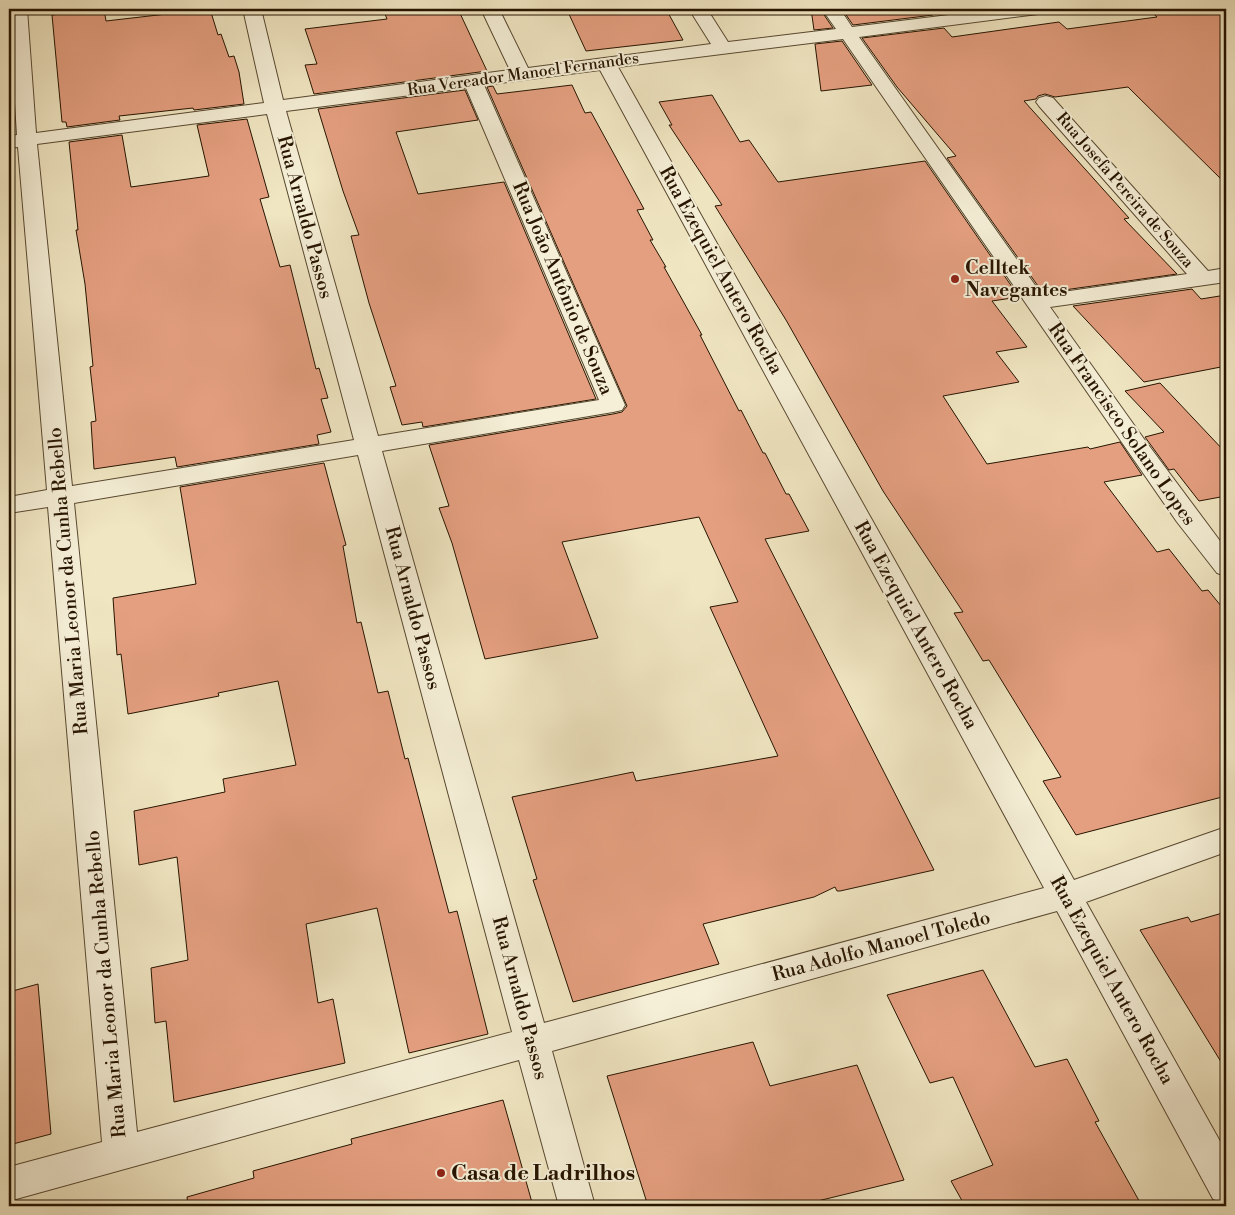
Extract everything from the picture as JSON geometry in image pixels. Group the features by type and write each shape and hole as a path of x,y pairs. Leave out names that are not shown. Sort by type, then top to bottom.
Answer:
{"street":[{"name":"Rua Maria Leonor da Cunha Rebello","path":"18,9 18,141 61,496 121,1153"},
{"name":"Rua Arnaldo Passos","path":"252,9 275,107 577,1206"},
{"path":"490,9 521,74"},
{"path":"698,9 723,48"},
{"name":"Rua Francisco Solano Lopes","path":"831,9 849,32 1180,508 1226,567"},
{"name":"Rua Vereador Manoel Fernandes","path":"18,141 1028,9"},
{"name":"Rua Ezequiel Antero Rocha","path":"606,63 1226,1187"},
{"name":"Rua João Antônio de Souza","path":"368,446 613,405 473,81"},
{"name":"Rua Josefa Pereira de Souza","path":"1046,102 1203,279"},
{"path":"1037,302 1226,275"},
{"path":"9,505 368,446"},
{"name":"Rua Adolfo Manoel Toledo","path":"9,1184 532,1043 1065,896 1226,839"}],"building":[{"path":"104,9 106,21 210,9 218,35 221,34 229,57 234,56 239,72 244,104 119,116 120,120 67,127 66,122 62,122 52,15"},
{"path":"383,9 458,9 487,71 314,94 305,65 317,64 305,29 387,19"},
{"path":"597,9 666,9 683,40 586,51 568,12"},
{"path":"811,9 820,9 833,28 814,30"},
{"path":"842,9 928,9 933,15 853,25"},
{"path":"1148,9 1226,9 1226,184 1128,87 1055,97 1045,94 1038,96 1036,99 1024,101 1129,218 1124,219 1177,274 1043,293 947,158 956,156 897,87 862,38 944,28 952,37 1059,22 1067,29 1157,17"},
{"path":"842,41 872,85 821,91 815,44"},
{"path":"572,85 585,113 591,112 644,209 637,210 653,240 650,240 702,335 700,335 739,411 741,410 786,494 789,494 809,531 765,539 934,870 840,891 837,891 835,887 814,897 703,924 719,964 573,1002 533,880 537,879 512,797 633,772 636,781 778,756 710,607 738,602 699,517 562,542 598,638 485,659 452,543 439,508 449,506 429,445 613,414 622,412 627,406 487,87 493,86 497,94"},
{"path":"465,90 478,120 396,132 418,194 504,182 596,399 423,427 422,422 402,425 390,387 396,386 369,303 351,236 359,235 343,191 318,109"},
{"path":"712,95 740,142 749,140 778,182 925,161 1019,297 992,301 1027,347 996,352 1019,382 943,396 987,464 1088,447 1090,449 1120,442 1142,475 1104,482 1157,552 1169,549 1202,591 1208,590 1226,612 1226,796 1076,835 1043,781 1061,777 989,660 983,661 954,613 963,612 883,491 786,320 715,206 722,205 669,125 672,125 659,102"},
{"path":"247,119 269,197 260,199 280,267 290,265 316,369 319,368 328,398 321,399 331,432 317,435 319,444 177,467 175,457 94,469 91,422 96,421 90,367 93,366 85,284 76,230 78,230 69,142 122,135 131,187 209,176 197,125"},
{"path":"1192,289 1201,299 1226,295 1226,366 1144,382 1073,306"},
{"path":"1160,383 1226,453 1226,496 1199,501 1174,469 1169,470 1145,437 1164,432 1125,391"},
{"path":"324,463 346,545 343,546 357,623 361,622 378,693 388,691 405,759 408,758 449,913 457,911 488,1034 409,1053 377,908 306,924 318,1003 333,999 345,1063 174,1102 166,1021 155,1023 151,968 188,960 177,857 139,865 134,811 225,792 223,779 296,765 278,681 218,693 219,696 128,714 121,654 117,655 113,598 196,584 180,487"},
{"path":"1226,912 1226,1070 1140,930 1188,917 1191,922"},
{"path":"983,970 1035,1067 1067,1059 1099,1121 1095,1122 1142,1206 965,1206 951,1181 993,1165 953,1077 930,1083 887,995"},
{"path":"38,984 51,1134 9,1145 9,992"},
{"path":"753,1042 770,1086 857,1065 904,1180 797,1206 648,1206 607,1076"},
{"name":"Casa de Ladrilhos","path":"503,1100 533,1206 188,1206 187,1197 254,1178 253,1171 352,1144 351,1139"}],"place":[{"name":"Celltek Navegantes","path":"955,279"},
{"name":"Casa de Ladrilhos","path":"441,1173"}]}
